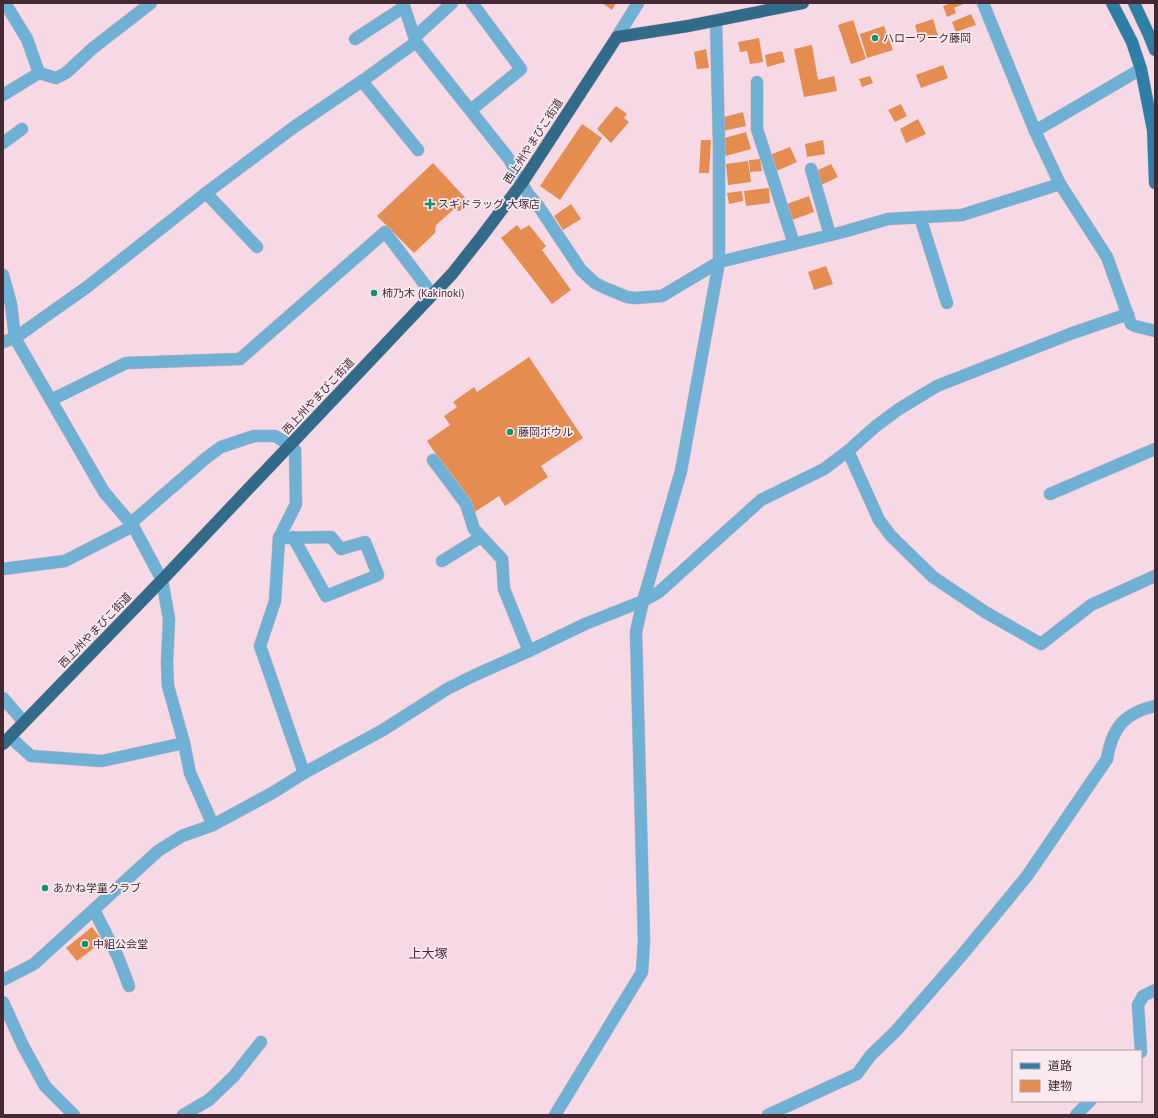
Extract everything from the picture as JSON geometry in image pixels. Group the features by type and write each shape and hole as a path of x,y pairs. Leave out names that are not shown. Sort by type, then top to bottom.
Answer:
{"highway":[{"path":"617,37 716,21 803,3"},
{"name":"西上州やまびこ街道","path":"6,740 162,580 452,274 522,183 617,37"}],"main road":[{"path":"1112,3 1132,42 1141,69 1153,130 1155,183"},
{"path":"1134,3 1155,50"}],"street":[{"path":"5,3 27,39 39,73"},
{"path":"3,95 39,73 56,78 66,74 93,48 151,3"},
{"path":"3,342 15,338 87,287 296,126 362,81 415,39 452,3"},
{"path":"471,110 521,69 472,3"},
{"path":"617,37 638,3"},
{"path":"984,3 1035,131 1060,184 1107,258 1129,319 1135,326 1155,331"},
{"path":"355,39 403,5 415,39 509,159 528,194 539,207 581,270 595,283 621,295 636,298 662,296 719,262 830,235 888,219 962,215 1060,184"},
{"path":"555,1115 642,972 644,941 636,632 643,600 681,472 719,262 720,145 716,21"},
{"path":"1035,131 1141,69"},
{"path":"362,81 418,150"},
{"path":"757,82 757,129 794,244"},
{"path":"3,143 22,129"},
{"path":"811,169 830,235"},
{"path":"206,194 257,246"},
{"path":"920,217 947,303"},
{"path":"51,400 126,363 240,359 385,232 432,294"},
{"path":"3,275 11,304 15,338 104,492 132,525 162,580 169,619 167,663 168,686 184,743 190,773 213,825"},
{"path":"3,980 34,964 158,851 182,836 213,825 274,792 304,773 383,730 447,689 585,624 659,592 761,500 824,470 898,409 937,386 1070,334 1128,314"},
{"path":"3,569 65,561 132,525 206,458 221,448 254,436 276,436 290,445 295,450 296,504 279,538 275,601 260,646 304,773"},
{"path":"1050,494 1155,449"},
{"path":"848,451 879,520 891,536 932,577 985,612 1041,644 1092,606 1155,576"},
{"path":"433,460 466,504 474,529 502,559 504,589 529,651"},
{"path":"279,538 331,537 341,549 365,542 378,575 326,596 293,538"},
{"path":"442,561 481,537"},
{"path":"3,698 24,722"},
{"path":"768,1115 857,1074 871,1056 895,1032 962,956 1027,876 1107,759 1109,745 1117,728 1125,720 1143,709 1155,706"},
{"path":"6,740 31,756 102,761 184,743"},
{"path":"94,910 118,957 129,986"},
{"path":"1141,1050 1138,1005 1143,996 1155,990"},
{"path":"3,1002 23,1046 45,1086 74,1115"},
{"path":"183,1115 209,1100 234,1076 261,1042"},
{"path":"1076,1115 1089,1102"}],"building":[{"path":"602,3 616,3 612,10"},
{"path":"951,3 966,3 954,8 956,13 947,17 943,6"},
{"path":"971,14 976,25 956,32 952,22"},
{"path":"933,19 938,36 919,40 915,25"},
{"path":"853,20 866,59 851,64 838,25"},
{"path":"884,26 893,50 867,58 860,34"},
{"path":"759,38 763,62 750,64 747,51 740,52 738,42"},
{"path":"812,45 818,80 834,76 837,91 804,97 794,49"},
{"path":"706,49 709,68 697,69 694,52"},
{"path":"782,51 785,62 767,67 765,55"},
{"path":"943,65 948,78 921,88 916,75"},
{"path":"870,76 873,83 862,87 859,79"},
{"path":"901,104 907,116 895,122 888,110"},
{"path":"616,106 627,114 624,118 629,122 611,143 597,129"},
{"path":"743,112 746,126 723,131 720,118"},
{"path":"918,119 926,134 906,143 900,129"},
{"path":"582,124 602,138 560,200 540,186"},
{"path":"746,132 751,149 726,156 721,139"},
{"path":"701,140 711,140 709,173 699,173"},
{"path":"823,140 825,154 807,157 805,144"},
{"path":"790,147 797,162 772,173 765,157"},
{"path":"760,159 762,171 750,172 749,160"},
{"path":"748,161 751,182 728,185 726,164"},
{"path":"433,163 469,202 460,211 453,210 436,225 435,233 414,253 377,216"},
{"path":"831,164 838,177 821,185 814,172"},
{"path":"769,188 770,203 746,206 744,191"},
{"path":"742,191 743,201 729,204 727,193"},
{"path":"809,196 814,212 792,220 787,204"},
{"path":"571,204 581,219 563,230 554,216"},
{"path":"517,225 521,230 529,225 546,246 542,250 571,290 552,304 501,238"},
{"path":"826,266 833,284 814,290 808,272"},
{"name":"藤岡ボウル","path":"529,357 583,438 541,466 548,477 505,506 499,496 475,512 427,441 450,425 444,416 457,407 453,402 474,387 477,392"},
{"name":"中組公会堂","path":"92,927 103,941 77,961 66,948"}],"place":[{"name":"ハローワーク藤岡","path":"875,38"},
{"name":"スギドラッグ 大塚店","path":"430,204"},
{"name":"柿乃木 (Kakinoki)","path":"374,293"},
{"name":"藤岡ボウル","path":"510,432"},
{"name":"あかね学童クラブ","path":"45,888"},
{"name":"中組公会堂","path":"85,944"}],"district":[{"name":"上大塚","path":"428,953"}]}
